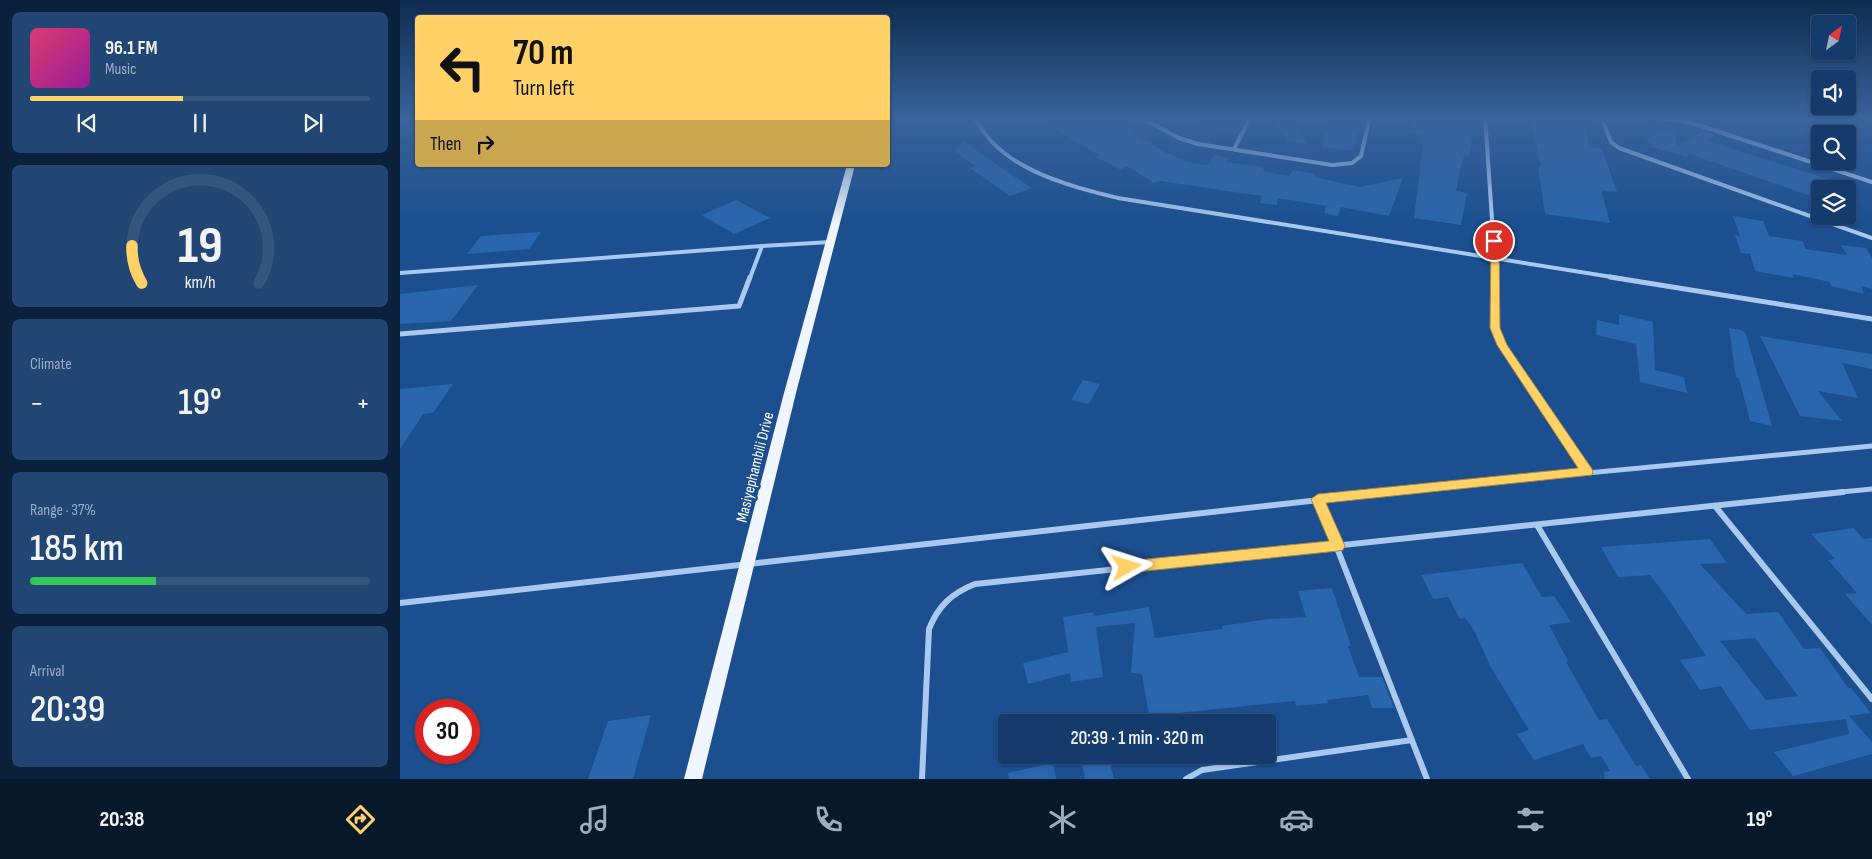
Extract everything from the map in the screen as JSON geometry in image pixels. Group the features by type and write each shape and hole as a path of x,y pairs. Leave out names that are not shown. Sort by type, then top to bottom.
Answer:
{"main road":[{"name":"Masiyephambili Drive","path":"693,779 790,393 832,242 851,167"}],"street":[{"path":"1003,152 1024,165 1085,190 1118,198 1872,318"},
{"path":"1255,152 1332,165 1351,164 1360,156 1361,152"},
{"path":"1488,152 1496,259 1495,328 1502,345 1587,472"},
{"path":"1631,152 1872,238"},
{"path":"1782,152 1872,182"},
{"path":"400,273 832,242"},
{"path":"400,334 739,306 762,246"},
{"path":"400,603 1318,499 1872,446"},
{"path":"922,779 929,629 933,615 945,600 958,590 993,581 1872,489"},
{"path":"1318,499 1338,546 1427,779"},
{"path":"1715,506 1872,699"},
{"path":"1537,525 1688,779"},
{"path":"1186,779 1202,770 1412,740"}],"building":[{"path":"957,152 979,152 1032,188 1010,196 970,168 975,166"},
{"path":"1094,152 1165,152 1192,163 1208,165 1214,155 1229,158 1226,162 1263,167 1262,171 1289,176 1293,170 1316,174 1314,177 1360,187 1403,178 1389,216 1341,207 1338,216 1324,213 1326,206 1278,198 1277,205 1260,203 1262,196 1160,181 1154,183 1127,166 1121,170 1096,157 1100,156"},
{"path":"1422,152 1470,152 1469,157 1463,156 1456,191 1467,193 1461,225 1414,218"},
{"path":"1538,152 1603,152 1617,192 1601,190 1610,223 1545,214 1538,166 1541,167"},
{"path":"1670,152 1743,152 1831,180 1811,180 1811,196 1690,154 1686,157"},
{"path":"736,200 770,218 734,234 702,215"},
{"path":"1733,216 1763,221 1769,236 1802,241 1806,249 1847,255 1841,245 1866,248 1872,258 1872,289 1861,286 1864,294 1831,286 1830,282 1792,274 1794,278 1755,271 1750,254 1741,253 1735,235 1740,236"},
{"path":"541,232 529,249 467,254 481,236"},
{"path":"478,285 451,321 400,324 400,294"},
{"path":"1619,314 1653,322 1655,370 1684,377 1687,393 1640,382 1636,344 1596,335 1597,320 1619,325"},
{"path":"1729,328 1742,330 1746,334 1772,426 1750,421 1739,378 1736,378"},
{"path":"1760,336 1872,354 1872,369 1842,363 1858,398 1818,391 1842,421 1800,416"},
{"path":"1083,380 1100,384 1089,404 1071,400"},
{"path":"453,384 433,413 423,414 400,449 400,389"},
{"path":"1854,528 1863,539 1872,538 1872,625 1845,594 1857,593 1828,560 1835,559 1811,534"},
{"path":"1710,539 1727,563 1700,564 1746,614 1778,612 1804,649 1820,648 1848,688 1851,688 1871,713 1849,716 1872,742 1872,754 1793,776 1774,752 1849,734 1846,719 1750,730 1721,686 1700,690 1680,660 1706,656 1650,575 1618,577 1601,547","holes":["1755,638 1798,696 1766,700 1720,641"]},
{"path":"1522,563 1542,597 1554,596 1571,622 1549,625 1568,661 1566,662 1599,720 1607,719 1636,766 1641,765 1650,779 1605,779 1604,772 1610,771 1601,756 1591,758 1583,744 1534,760 1517,734 1529,730 1490,666 1474,630 1465,618 1460,619 1448,597 1433,599 1421,575"},
{"path":"1332,588 1351,646 1348,646 1359,677 1382,677 1394,708 1372,708 1368,695 1327,700 1328,703 1296,706 1295,701 1168,714 1149,714 1142,674 1131,673 1135,623 1096,627 1103,677 1071,682 1070,673 1028,684 1023,663 1068,652 1063,617 1093,612 1094,616 1149,607 1155,638 1222,629 1222,626 1268,619 1306,617 1298,591"},
{"path":"651,715 633,779 588,779 608,721"},
{"path":"1053,764 1056,779 1009,779 1008,773"},
{"path":"1082,764 1110,764 1114,779 1085,779"}],"route":[{"path":"1127,567 1338,546 1318,499 1587,472 1512,362 1495,328 1496,259 1494,241"}]}
